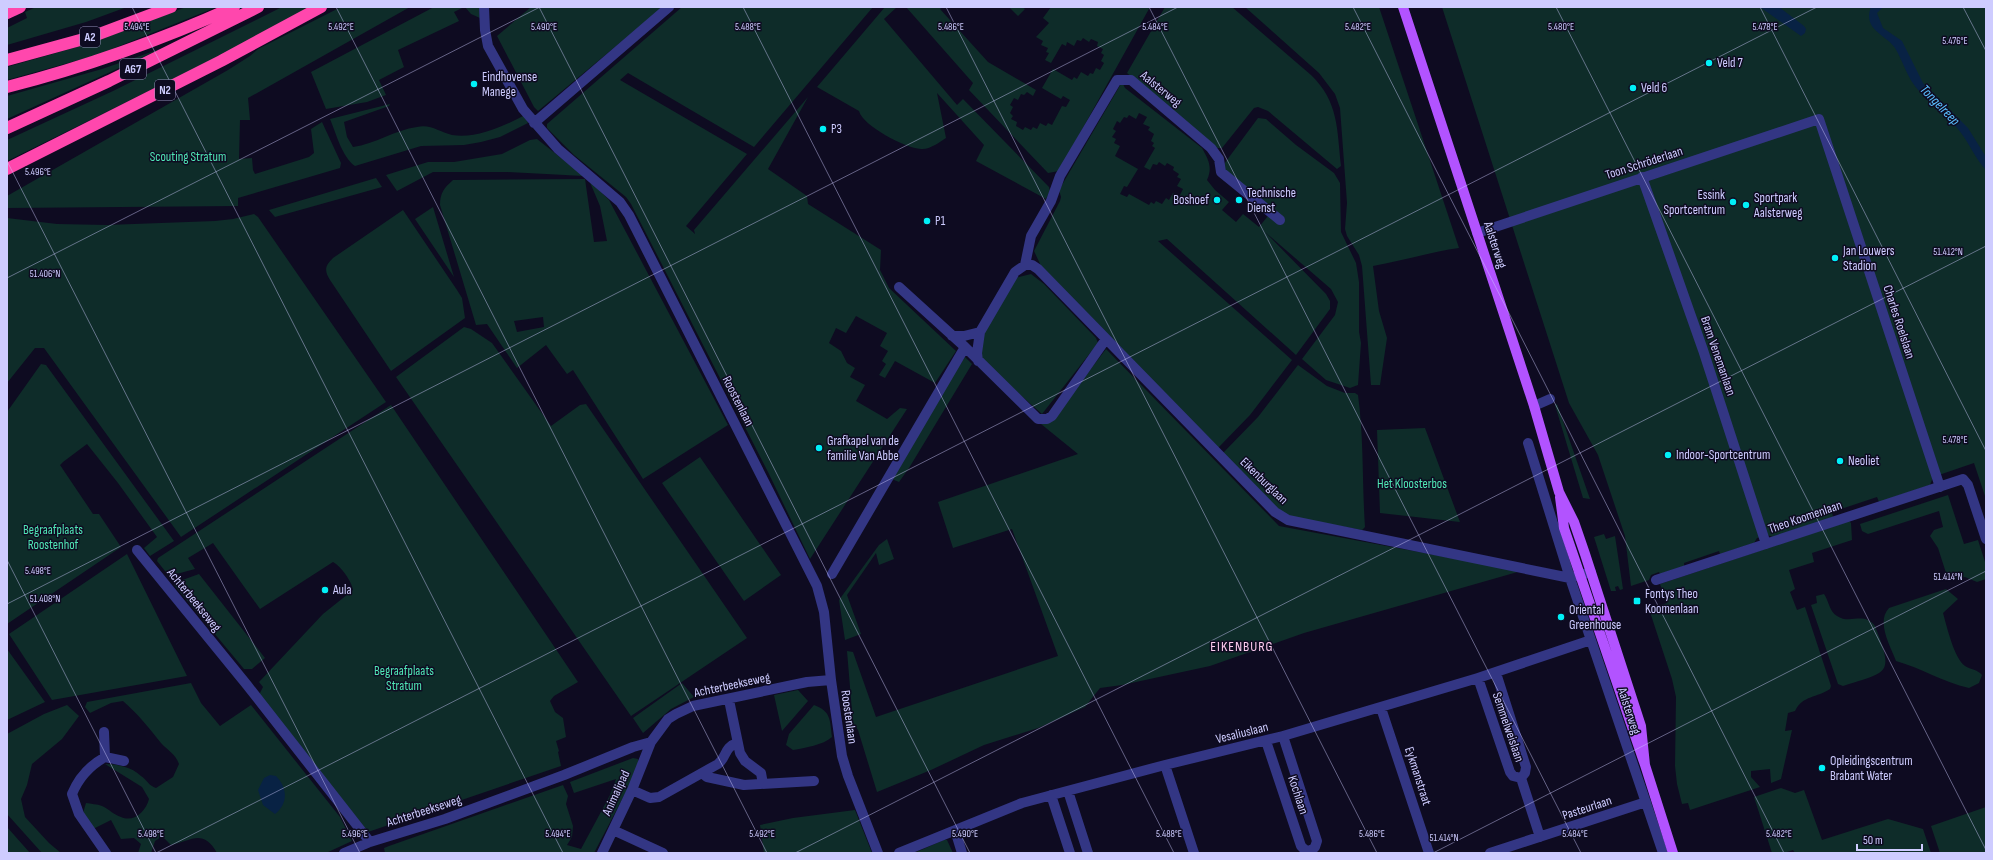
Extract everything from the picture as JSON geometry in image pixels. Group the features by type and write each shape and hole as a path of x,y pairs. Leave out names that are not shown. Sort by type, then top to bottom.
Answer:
{"highway":[{"path":"7,13 20,7"},
{"name":"A2","path":"7,60 90,37 172,7"},
{"name":"A2","path":"7,87 98,61 150,42 234,7"},
{"name":"A67","path":"7,128 116,78 258,7"},
{"name":"N2","path":"7,169 221,62 321,7"}],"main road":[{"name":"Aalsterweg","path":"1403,7 1534,406 1559,492 1564,528 1575,577 1645,765 1672,853"},
{"name":"Aalsterweg","path":"1559,492 1574,522 1641,726 1645,765"}],"street":[{"name":"Roostenlaan","path":"484,7 485,30 488,46 523,109 558,149 620,202 629,215 817,586 824,612 831,680 842,756 848,776 878,853"},
{"path":"534,123 669,7"},
{"name":"Aalsterweg","path":"1025,265 1032,236 1051,201 1060,176 1117,80 1131,80 1199,136 1219,159 1221,172 1280,220"},
{"name":"Toon Schröderlaan","path":"1477,232 1819,119"},
{"name":"Charles Roelslaan","path":"1819,119 1940,487"},
{"name":"Bram Venemanlaan","path":"1642,177 1702,350 1766,544"},
{"path":"899,287 965,347 978,361 1038,419 1047,419 1052,416 1106,339 1038,269 1032,265 1025,265 1015,272 980,332 977,353 978,361"},
{"path":"952,336 964,336 980,332"},
{"name":"Eikenburglaan","path":"1106,339 1275,512 1288,520 1476,559 1575,577"},
{"path":"832,574 965,347"},
{"path":"1534,406 1550,399"},
{"name":"Aalsterweg","path":"1528,443 1575,577 1591,640 1664,853"},
{"name":"Theo Koomenlaan","path":"1656,580 1963,479 1968,485 1986,539"},
{"name":"Achterbeekseweg","path":"138,550 370,842 445,818 651,742 661,727 676,714 693,706 729,700 807,682 831,680"},
{"path":"1575,577 1591,572"},
{"name":"Vesaliuslaan","path":"899,853 1022,803 1165,765 1284,736 1496,673 1591,640"},
{"name":"Semmelweislaan","path":"1496,673 1526,767 1525,773 1521,778"},
{"name":"Semmelweislaan","path":"1478,678 1510,772 1513,776 1521,778"},
{"path":"729,700 737,743 742,758 761,773 763,784"},
{"name":"Eykmanstraat","path":"1381,708 1429,853"},
{"path":"104,732 105,757"},
{"name":"Kochlaan","path":"1266,741 1301,846 1305,850 1311,852 1317,841 1284,736"},
{"name":"Animalipad","path":"602,853 632,790 651,742"},
{"path":"632,790 655,799 721,761 728,747 737,743"},
{"path":"106,853 79,814 72,794 78,779 94,763 105,757 124,761"},
{"path":"1165,765 1194,853"},
{"path":"702,773 707,777 744,785 814,781"},
{"name":"Semmelweislaan","path":"1521,778 1540,837"},
{"path":"1068,791 1088,853"},
{"path":"1051,795 1070,853"},
{"name":"Pasteurlaan","path":"1490,853 1646,802"},
{"path":"614,830 663,853"},
{"path":"955,830 962,853"},
{"path":"344,853 370,842"}],"green space":[{"path":"36,7 127,7 86,22 7,45 7,28 27,18 25,12"},
{"path":"186,7 217,7 97,55 7,80 7,67 91,43"},
{"path":"282,7 310,7 218,57 7,161 7,140 113,91"},
{"name":"Scouting Stratum","path":"341,7 410,7 248,98 250,120 240,120 239,159 252,158 253,170 255,174 309,157 314,153 311,129 322,122 341,163 340,168 238,198 238,206 7,208 7,196 228,70 258,49"},
{"path":"434,7 464,7 454,12 459,21 398,50 404,67 379,80 386,95 367,102 326,109 311,72"},
{"path":"465,7 479,7 480,18 471,14"},
{"path":"531,7 663,7 538,111 534,107 497,36"},
{"path":"682,7 873,7 754,147 628,73 620,80 747,154 686,226 695,234 694,230 808,97 768,169 807,196 808,204 881,250 880,270 889,288 956,351 935,383 895,361 885,378 879,375 886,364 882,361 888,351 880,346 887,333 856,316 846,333 836,328 829,343 841,351 847,363 855,368 850,377 865,385 856,401 887,419 900,408 907,409 810,559 768,472 631,204 626,197 574,155 547,128 547,124"},
{"path":"885,7 897,7 884,19 957,105 963,99 1049,187 1050,191 1046,199 976,161 984,145 937,93 946,138 938,144 921,149 905,145 886,135 868,123 859,111 817,87"},
{"path":"906,7 942,7 940,9 988,62 1036,90 1033,96 1027,92 1024,95 1021,94 1018,100 1014,98 1010,105 1013,107 1010,113 1013,116 1011,119 1017,122 1016,126 1023,130 1025,127 1031,130 1033,127 1037,129 1040,123 1046,126 1048,123 1052,125 1062,106 1066,107 1070,100 1063,96 1061,99 1042,88 1053,69 1072,80 1074,77 1077,79 1081,72 1088,76 1090,73 1093,74 1096,68 1100,70 1104,63 1101,61 1104,55 1101,53 1103,49 1097,46 1098,42 1091,39 1089,42 1083,38 1081,41 1077,40 1074,46 1067,42 1066,46 1062,44 1051,63 1045,60 1049,53 1046,52 1048,48 1041,45 1043,41 1036,37 1049,23 1043,18 1051,7 1150,7 1059,171 1048,173 969,90 973,83"},
{"path":"1009,7 1022,7 1025,9 1018,16"},
{"path":"1165,7 1232,7 1311,75 1320,85 1332,106 1337,129 1341,166 1337,169 1268,111 1258,107 1254,108 1222,148 1217,148 1127,73"},
{"path":"1245,7 1379,7 1459,248 1373,266 1379,311 1387,338 1380,385 1371,385 1362,266 1359,255 1347,236 1345,229 1347,203 1340,108 1335,94 1319,73"},
{"name":"Sportpark Aalsterweg","path":"1442,7 1986,7 1986,499 1974,463 1933,477 1930,485 1879,502 1877,497 1832,512 1833,517 1773,537 1767,535 1757,538 1754,543 1720,554 1719,551 1684,563 1684,566 1660,574 1659,572 1651,575 1649,580 1631,586 1625,536 1598,455 1569,403"},
{"path":"163,48 7,119 7,96 102,69"},
{"path":"1122,82 1125,88 1202,148 1210,167 1207,180 1215,190 1229,202 1222,210 1236,222 1243,214 1259,227 1272,211 1225,170 1224,164 1258,118 1266,119 1296,145 1334,173 1340,183 1341,232 1356,263 1359,282 1359,332 1361,343 1358,385 1350,388 1326,380 1302,359 1335,315 1338,302 1331,289 1265,232 1326,294 1330,301 1330,309 1296,355 1167,239 1158,241 1292,360 1250,415 1218,448 1041,266 1034,251 1060,201 1061,197 1059,190","holes":["1139,113 1147,117 1143,124 1150,127 1148,130 1154,134 1151,141 1154,143 1152,146 1155,148 1144,167 1150,170 1153,164 1157,165 1159,162 1165,166 1167,163 1174,167 1173,170 1179,174 1177,177 1181,179 1177,186 1183,189 1179,197 1173,193 1169,200 1166,198 1162,204 1156,201 1154,204 1151,202 1149,205 1129,194 1127,197 1120,194 1124,186 1127,187 1138,169 1115,156 1120,146 1114,143 1116,139 1112,137 1116,131 1113,129 1117,121 1120,123 1124,117 1127,118 1129,115 1136,119"]},
{"path":"390,104 389,106 344,122 347,137 353,147 369,143 401,131 422,126 447,134 461,136 490,131 525,115 528,123 500,137 481,142 464,145 421,146 355,166 346,157 330,119"},
{"path":"537,139 584,176 507,172 433,172 397,191 386,175 428,162 454,162 502,154 530,140"},
{"path":"376,178 382,187 275,217 269,210"},
{"path":"585,179 594,242 607,241 600,206 589,180 609,200 728,425 643,479 573,370 567,374 546,345 517,368 487,324 476,325 440,205 443,191 453,180","holes":["543,317 544,327 517,332 514,321"]},
{"path":"433,207 454,277 415,219"},
{"path":"403,210 462,298 465,318 391,371 330,280 326,268 328,263 333,258"},
{"path":"254,214 258,217 386,402 181,537 44,348 35,348 7,383 7,218 57,224 107,225 215,221 233,219"},
{"path":"1031,274 1044,284 1096,338 1098,343 1042,414 980,359 982,332 1015,278"},
{"path":"464,327 471,329 492,343 551,426 580,405 586,404 747,638 631,716 396,377"},
{"path":"1106,349 1279,526 1521,571 1304,633 1210,666 1122,685 1100,688 1085,707 1038,728 984,745 931,770 877,792 858,730 853,723 847,651 853,652 876,717 1058,656 1012,529 953,548 938,502 1078,454 1041,424 1061,408"},
{"path":"965,357 972,364 909,468 899,482 887,477"},
{"name":"Begraafplaats Roostenhof","path":"41,364 46,365 174,541 150,556 144,548 157,537 118,483 87,444 60,465 93,514 99,514 121,547 7,624 7,412"},
{"path":"1298,365 1327,386 1345,393 1355,393 1358,395 1361,428 1365,527 1362,530 1291,517 1276,509 1223,453 1258,417"},
{"path":"1557,404 1590,499 1583,498 1555,405"},
{"name":"Begraafplaats Stratum","path":"391,405 578,682 554,696 550,701 555,712 563,718 566,737 556,741 561,766 368,832 259,695 263,687 259,682 323,614 353,590 346,574 333,562 260,609 213,543 188,558 195,569 169,576 157,561 158,558"},
{"name":"Het Kloosterbos","path":"1425,428 1460,522 1380,513 1377,430"},
{"path":"700,457 781,575 744,601 662,483"},
{"path":"1948,495 1964,544 1978,540 1986,565 1986,579 1977,582 1965,577 1953,580 1947,576 1938,548 1930,536 1934,530 1943,527 1939,511 1868,534 1862,531 1860,524"},
{"path":"1849,521 1851,523 1852,540 1812,553 1814,562 1789,570 1795,589 1790,592 1797,610 1805,607 1831,686 1830,689 1825,692 1806,699 1795,711 1788,713 1785,731 1792,730 1781,779 1771,783 1770,769 1751,771 1751,777 1760,787 1690,810 1688,803 1682,804 1677,784 1675,766 1676,697 1672,679 1649,609 1667,603 1660,584"},
{"path":"1604,534 1606,539 1615,536 1623,589 1620,590 1618,586 1615,587 1616,591 1611,591 1594,537"},
{"path":"887,539 894,559 879,565 876,553 847,595 861,634 845,640 839,600 879,545"},
{"path":"127,554 187,676 52,700 9,634"},
{"path":"199,574 265,658 252,669 244,669 174,585 177,582"},
{"path":"1946,589 1958,599 1943,613 1954,649 1957,656 1965,666 1982,675 1979,683 1969,688 1896,661 1885,634 1884,620 1885,614 1889,608"},
{"path":"1824,594 1832,611 1837,616 1847,619 1866,619 1875,626 1881,642 1885,663 1883,669 1878,673 1843,686 1838,684 1811,605 1817,603 1816,596"},
{"path":"7,649 45,702 7,720"},
{"path":"191,683 201,703 220,726 251,705 340,817 352,841 326,853 217,853 212,845 202,838 191,839 171,845 161,837 155,841 151,853 138,853 141,844 134,838 121,839 111,820 93,829 83,813 86,803 102,806 118,816 130,818 139,815 142,812 149,799 142,787 105,764 119,765 129,768 156,788 173,777 179,764 173,755 123,701 111,703 90,713 85,707 87,702"},
{"path":"682,683 694,697 671,709 643,733 633,718"},
{"path":"798,690 808,701 782,731 774,695"},
{"path":"67,705 79,716 62,739 32,764 27,785 21,799 25,817 49,843 61,853 42,853 7,814 7,734 44,714"},
{"path":"814,705 820,707 827,713 830,721 832,737 819,744 793,750 786,745 789,734"},
{"path":"633,758 638,759 639,767 594,853 385,853 384,848 389,846 563,785 568,796 566,804 573,826 572,837 567,845 581,849 610,795 616,779 574,793 570,782"},
{"path":"1781,788 1795,793 1804,790 1822,840 1888,819 1923,829 1931,853 1795,853 1793,850 1784,853 1772,853 1754,797"},
{"path":"1986,807 1986,853 1940,853 1931,826"},
{"path":"855,810 872,853 764,853 760,825 793,818"},
{"path":"7,827 30,853 7,853"},
{"path":"947,840 953,853 914,853"}],"water":[{"path":"1760,7 1779,7 1804,26 1806,29 1805,33 1801,36"},
{"name":"Tongelreep","path":"1871,7 1883,7 1877,13 1883,28 1902,41 1923,83 1968,128 1986,157 1986,170 1958,129 1923,96 1915,86 1895,48 1873,27 1869,15"},
{"path":"270,775 276,776 280,780 285,795 283,805 275,814 263,805 258,790 264,778"}],"place":[{"name":"Veld 7","path":"1709,63"},
{"name":"Eindhovense Manege","path":"474,84"},
{"name":"Veld 6","path":"1633,88"},
{"name":"P3","path":"823,129"},
{"name":"Boshoef","path":"1217,200"},
{"name":"Technische Dienst","path":"1239,200"},
{"name":"Essink Sportcentrum","path":"1733,202"},
{"name":"Sportpark Aalsterweg","path":"1746,205"},
{"name":"P1","path":"927,221"},
{"name":"Jan Louwers Stadion","path":"1835,258"},
{"name":"Grafkapel van de familie Van Abbe","path":"819,448"},
{"name":"Indoor-Sportcentrum","path":"1668,455"},
{"name":"Neoliet","path":"1840,461"},
{"name":"Aula","path":"325,590"},
{"name":"Fontys Theo Koomenlaan","path":"1637,601"},
{"name":"Oriental Greenhouse","path":"1561,617"},
{"name":"Opleidingscentrum Brabant Water","path":"1822,768"}],"district":[{"name":"EIKENBURG","path":"1242,646"}]}
